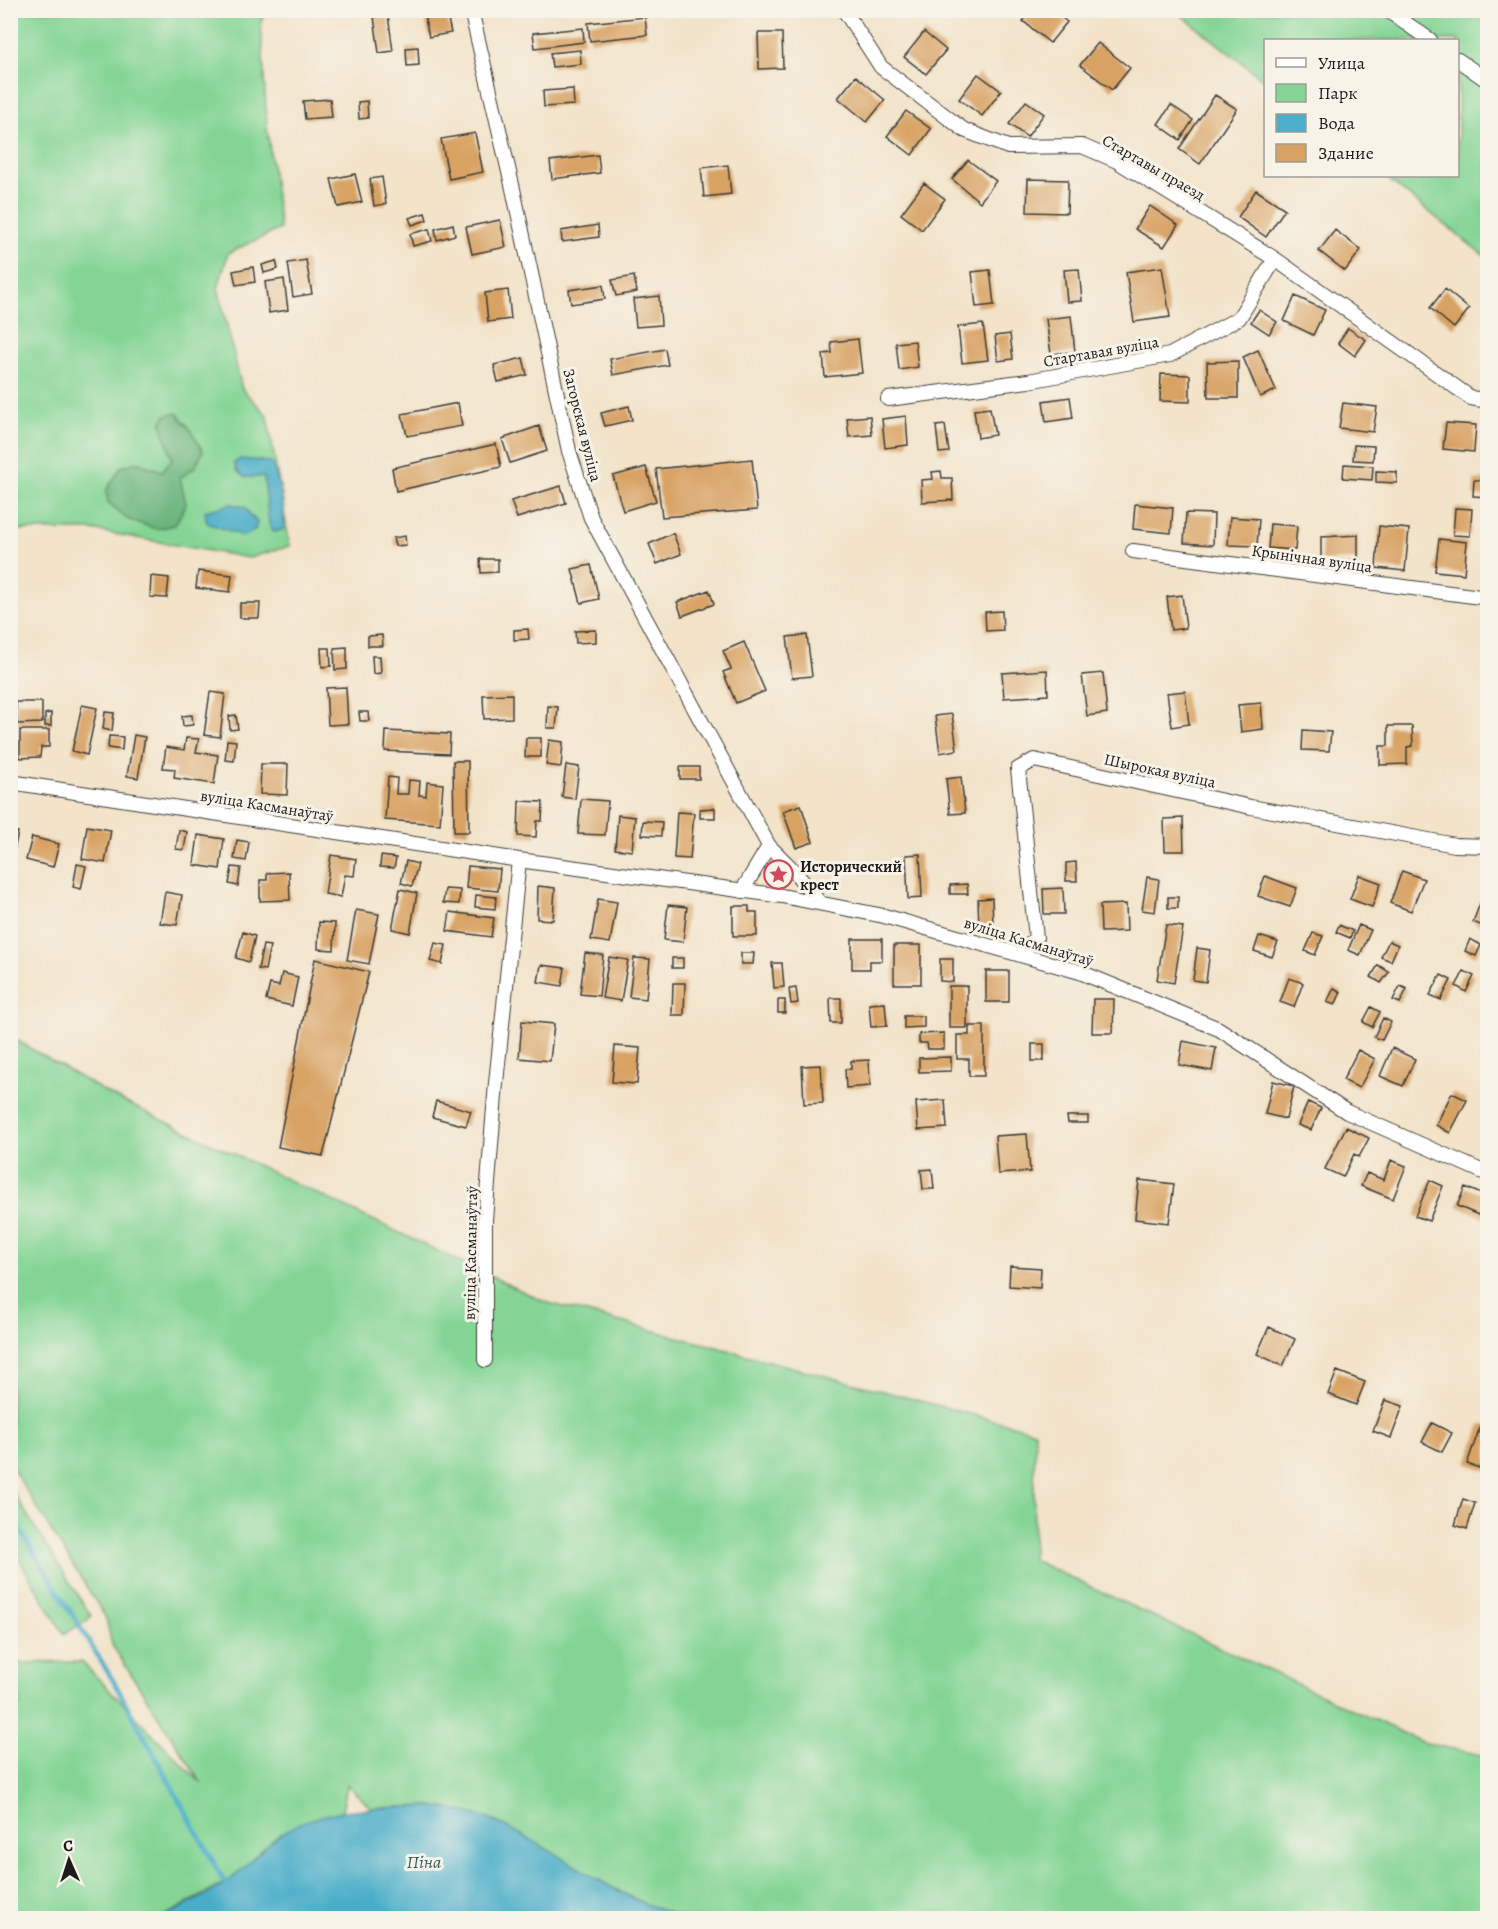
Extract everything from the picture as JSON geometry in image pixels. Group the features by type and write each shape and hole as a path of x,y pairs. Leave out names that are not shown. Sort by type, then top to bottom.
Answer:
{"street":[{"name":"Загорская вуліца","path":"471,10 513,189 569,451 591,518 769,846 795,872 819,902"},
{"name":"Стартавы праезд","path":"844,10 881,67 964,130 1008,147 1082,146 1117,161 1275,259"},
{"path":"1387,10 1428,39"},
{"path":"1459,61 1488,81"},
{"path":"1275,259 1471,398 1488,401"},
{"name":"Стартавая вуліца","path":"888,399 1028,381 1170,355 1239,318 1275,259"},
{"name":"Крынічная вуліца","path":"1133,551 1488,598"},
{"name":"Шырокая вуліца","path":"1020,954 1036,938 1018,769 1034,759 1251,807 1455,845 1488,846"},
{"name":"вуліца Касманаўтаў","path":"10,782 519,860 819,902 884,916 1080,972 1220,1029 1347,1112 1488,1174"},
{"path":"742,891 769,846"},
{"name":"вуліца Касманаўтаў","path":"485,1360 484,1220 519,860"}],"green space":[{"path":"11,11 267,11 261,21 267,128 280,229 228,253 218,288 242,389 267,415 290,546 249,558 92,530 11,530"},
{"path":"1176,11 1487,11 1487,258 1385,177 1459,177 1459,39 1264,39 1264,80"},
{"path":"177,413 191,430 203,451 195,467 180,478 186,504 175,525 156,529 127,519 108,502 106,491 121,467 136,462 162,471 172,459 161,423 166,415"},
{"path":"11,1037 112,1096 545,1302 1035,1431 1033,1560 1424,1743 1487,1756 1487,1918 686,1918 666,1913 634,1900 497,1822 432,1806 372,1809 347,1785 342,1812 312,1819 263,1848 248,1866 225,1883 161,1918 11,1918 10,1712 20,1706 15,1663 82,1662 202,1784 112,1645 106,1618 11,1466"},
{"path":"11,1489 91,1616 87,1621 64,1634 11,1546"}],"water":[{"path":"240,459 271,462 282,495 284,529 274,532 269,524 264,477 244,477 237,471 234,463"},
{"path":"232,504 245,507 257,522 255,530 243,536 207,523 205,511"},
{"name":"Піна","path":"431,1806 465,1812 498,1823 613,1888 661,1910 686,1918 161,1918 226,1883 276,1838 300,1823 337,1812"}],"building":[{"path":"423,10 446,10 451,33 429,37"},
{"path":"1031,10 1053,10 1067,22 1050,43 1023,21"},
{"path":"388,15 393,51 379,53 374,17"},
{"path":"645,17 647,35 590,41 588,23"},
{"path":"583,28 584,42 535,48 533,33"},
{"path":"924,32 946,50 926,74 904,57"},
{"path":"758,33 782,33 783,68 759,69"},
{"path":"1098,43 1130,68 1112,90 1080,65"},
{"path":"418,47 419,65 407,66 406,48"},
{"path":"580,50 581,64 552,67 550,53"},
{"path":"978,74 1001,91 982,116 959,99"},
{"path":"856,76 885,100 867,122 838,98"},
{"path":"573,89 574,105 544,107 543,91"},
{"path":"1215,95 1237,109 1200,164 1179,149"},
{"path":"330,99 332,117 305,119 303,101"},
{"path":"367,101 368,118 359,119 358,102"},
{"path":"1026,101 1044,114 1027,137 1009,124"},
{"path":"1171,105 1193,120 1180,140 1158,124"},
{"path":"906,111 931,129 912,155 887,136"},
{"path":"475,133 483,172 449,179 441,139"},
{"path":"598,155 600,173 552,179 550,161"},
{"path":"968,160 996,181 980,202 952,179"},
{"path":"728,165 731,194 704,197 701,168"},
{"path":"355,174 362,202 338,207 331,179"},
{"path":"382,177 386,204 374,206 370,179"},
{"path":"1028,179 1068,180 1067,213 1027,212"},
{"path":"924,183 945,199 922,230 901,214"},
{"path":"1256,190 1285,209 1266,237 1238,217"},
{"path":"1150,206 1178,225 1164,247 1135,229"},
{"path":"425,213 427,220 412,225 409,218"},
{"path":"500,220 506,247 472,254 466,227"},
{"path":"453,224 455,235 437,240 435,229"},
{"path":"598,225 599,237 562,242 561,231"},
{"path":"429,229 432,241 413,246 410,234"},
{"path":"1335,230 1361,250 1345,271 1319,251"},
{"path":"306,260 312,294 293,297 288,263"},
{"path":"276,261 278,269 264,273 262,265"},
{"path":"253,267 255,282 236,285 233,271"},
{"path":"1162,267 1170,317 1134,322 1126,272"},
{"path":"1079,269 1082,301 1067,302 1064,270"},
{"path":"990,270 994,305 976,307 972,272"},
{"path":"634,276 637,292 616,296 612,280"},
{"path":"284,279 288,310 269,313 265,282"},
{"path":"603,285 605,299 571,304 569,290"},
{"path":"1445,289 1469,309 1454,328 1430,308"},
{"path":"508,290 511,319 488,322 485,293"},
{"path":"659,296 661,325 636,327 633,299"},
{"path":"1295,296 1325,310 1313,335 1284,321"},
{"path":"1259,310 1277,322 1269,334 1251,322"},
{"path":"1071,316 1075,352 1051,354 1046,319"},
{"path":"983,324 988,360 962,363 958,327"},
{"path":"1348,328 1366,340 1355,356 1338,343"},
{"path":"1010,334 1013,359 998,361 995,336"},
{"path":"858,339 862,373 825,377 823,354 832,353 831,342"},
{"path":"915,341 918,367 899,370 896,343"},
{"path":"665,349 668,365 613,375 610,359"},
{"path":"1258,350 1276,390 1260,397 1243,357"},
{"path":"523,358 527,375 498,382 494,365"},
{"path":"1238,361 1238,398 1208,398 1207,362"},
{"path":"1161,374 1190,375 1190,402 1160,401"},
{"path":"1070,397 1073,418 1046,422 1043,401"},
{"path":"458,403 462,426 407,436 402,414"},
{"path":"1343,403 1377,407 1373,432 1339,428"},
{"path":"629,406 632,420 605,426 601,413"},
{"path":"990,408 995,435 978,438 974,410"},
{"path":"870,416 872,435 849,437 847,418"},
{"path":"906,416 908,445 885,448 882,419"},
{"path":"1446,423 1476,425 1474,452 1443,449"},
{"path":"945,425 949,452 939,453 936,426"},
{"path":"539,426 547,451 510,463 502,439"},
{"path":"496,444 501,467 396,491 392,468"},
{"path":"1354,445 1374,446 1373,461 1353,460"},
{"path":"752,459 757,510 662,517 656,469"},
{"path":"1344,464 1373,466 1372,480 1343,478"},
{"path":"646,467 656,501 623,511 613,476"},
{"path":"941,471 942,478 952,478 953,500 922,502 921,480 933,479 932,472"},
{"path":"1376,471 1397,472 1397,483 1376,482"},
{"path":"1474,480 1488,480 1488,497 1473,496"},
{"path":"561,486 566,503 517,518 511,501"},
{"path":"1135,504 1173,508 1171,533 1133,529"},
{"path":"1455,508 1472,509 1470,536 1453,535"},
{"path":"1186,513 1214,514 1213,545 1184,543"},
{"path":"1230,517 1259,519 1257,546 1228,545"},
{"path":"1270,524 1297,526 1295,550 1268,548"},
{"path":"1379,526 1409,529 1405,571 1376,568"},
{"path":"673,533 681,554 657,564 649,544"},
{"path":"1358,535 1358,560 1321,561 1321,537"},
{"path":"405,536 406,545 395,546 393,538"},
{"path":"1439,539 1467,542 1464,574 1435,571"},
{"path":"480,559 498,559 498,572 481,573"},
{"path":"591,565 599,599 581,603 572,569"},
{"path":"198,571 232,575 230,592 196,588"},
{"path":"151,576 169,578 167,598 150,597"},
{"path":"709,590 714,604 682,616 677,602"},
{"path":"1182,595 1186,628 1171,630 1167,597"},
{"path":"240,603 260,603 259,618 240,618"},
{"path":"1002,611 1003,630 986,631 985,612"},
{"path":"528,629 529,639 514,640 514,630"},
{"path":"596,630 596,642 576,643 575,631"},
{"path":"382,635 383,646 368,646 368,636"},
{"path":"807,635 812,676 792,678 787,637"},
{"path":"744,642 765,691 736,703 723,672 731,669 723,651"},
{"path":"347,647 347,669 335,670 334,648"},
{"path":"321,648 330,648 331,666 322,667"},
{"path":"372,656 380,656 381,673 373,674"},
{"path":"1047,670 1048,695 1004,698 1002,673"},
{"path":"1103,673 1107,713 1087,716 1082,675"},
{"path":"346,687 348,724 328,725 326,688"},
{"path":"1185,691 1189,724 1172,727 1167,693"},
{"path":"210,692 225,694 220,737 204,735"},
{"path":"512,694 512,718 484,719 483,695"},
{"path":"16,702 42,702 42,723 17,724"},
{"path":"1261,703 1263,729 1241,732 1238,705"},
{"path":"82,705 97,708 87,755 72,751"},
{"path":"548,706 558,707 556,728 547,728"},
{"path":"105,712 114,713 112,731 103,729"},
{"path":"359,712 368,712 369,721 360,721"},
{"path":"51,713 51,726 45,726 45,714"},
{"path":"952,714 957,750 940,753 935,716"},
{"path":"192,715 193,725 183,726 182,716"},
{"path":"236,715 238,729 230,730 229,716"},
{"path":"1388,726 1412,726 1413,746 1407,747 1407,764 1380,765 1380,746 1388,746"},
{"path":"20,730 49,730 49,747 41,747 40,757 20,758"},
{"path":"1303,730 1331,732 1329,751 1302,750"},
{"path":"386,731 450,734 449,754 385,751"},
{"path":"134,735 145,737 138,778 127,776"},
{"path":"109,736 123,737 122,750 108,748"},
{"path":"186,738 199,739 196,752 218,755 214,784 174,778 175,769 163,768 166,747 184,750"},
{"path":"526,738 541,738 541,757 525,757"},
{"path":"227,740 236,741 234,761 225,760"},
{"path":"549,740 563,742 561,767 546,765"},
{"path":"453,761 468,761 469,832 454,832"},
{"path":"261,764 288,764 287,795 260,794"},
{"path":"566,765 579,767 575,799 562,797"},
{"path":"680,767 699,767 699,779 680,779"},
{"path":"388,777 397,778 396,794 408,794 409,780 420,781 419,795 426,796 427,782 443,784 440,824 385,820"},
{"path":"961,777 965,813 950,814 946,779"},
{"path":"581,799 608,801 605,835 578,834"},
{"path":"519,801 543,802 542,821 537,821 536,837 518,836"},
{"path":"801,805 813,842 796,848 783,811"},
{"path":"715,808 715,818 700,818 700,809"},
{"path":"677,812 694,813 690,859 674,858"},
{"path":"618,815 635,817 632,851 615,849"},
{"path":"1183,818 1184,851 1165,851 1164,819"},
{"path":"643,821 662,822 661,836 642,835"},
{"path":"87,826 111,830 105,863 82,859"},
{"path":"179,830 187,832 184,850 176,849"},
{"path":"10,831 18,832 13,856 10,856"},
{"path":"198,835 224,839 220,869 194,865"},
{"path":"32,837 59,844 53,867 26,860"},
{"path":"237,840 249,842 246,861 234,859"},
{"path":"920,854 922,898 908,899 906,855"},
{"path":"331,855 356,859 354,876 345,875 341,897 325,894"},
{"path":"381,856 396,858 394,868 380,867"},
{"path":"406,861 418,864 412,886 401,883"},
{"path":"1076,862 1077,881 1066,881 1066,863"},
{"path":"77,864 86,866 81,889 73,887"},
{"path":"468,866 500,869 498,891 466,888"},
{"path":"232,867 241,868 238,886 229,884"},
{"path":"1402,871 1424,879 1411,911 1390,903"},
{"path":"289,872 290,900 260,901 260,880 267,880 267,873"},
{"path":"1359,875 1381,883 1372,907 1350,899"},
{"path":"1265,876 1297,888 1290,907 1258,896"},
{"path":"1147,877 1159,879 1155,912 1142,910"},
{"path":"967,884 968,894 950,894 950,885"},
{"path":"1488,885 1488,928 1473,922"},
{"path":"538,886 555,888 553,920 537,919"},
{"path":"1063,888 1064,914 1044,914 1043,889"},
{"path":"400,889 417,893 410,933 392,929"},
{"path":"445,889 460,890 459,904 443,903"},
{"path":"165,892 182,895 177,925 160,923"},
{"path":"476,895 496,897 495,909 475,907"},
{"path":"1168,897 1178,897 1178,908 1168,908"},
{"path":"992,898 993,926 979,927 978,899"},
{"path":"598,899 617,902 610,943 591,940"},
{"path":"1126,904 1127,931 1101,932 1100,905"},
{"path":"668,905 687,907 683,942 664,940"},
{"path":"733,906 749,906 749,912 757,912 757,936 733,936"},
{"path":"356,910 379,914 369,964 347,960"},
{"path":"450,912 494,918 491,937 447,931"},
{"path":"319,922 335,923 334,950 318,949"},
{"path":"1166,925 1183,927 1174,983 1157,980"},
{"path":"1339,925 1353,931 1350,938 1336,932"},
{"path":"1359,925 1371,930 1360,955 1348,950"},
{"path":"243,932 255,936 249,962 236,958"},
{"path":"1313,933 1323,936 1315,955 1305,951"},
{"path":"1259,936 1278,942 1272,957 1254,951"},
{"path":"852,939 882,939 882,961 870,961 870,969 852,969"},
{"path":"1470,939 1481,945 1476,956 1465,951"},
{"path":"1389,941 1398,945 1391,961 1381,957"},
{"path":"435,943 446,945 442,964 430,961"},
{"path":"263,945 270,946 265,970 258,969"},
{"path":"894,945 921,945 921,984 894,984"},
{"path":"1197,948 1210,950 1206,982 1193,980"},
{"path":"585,953 603,955 599,996 580,994"},
{"path":"741,953 754,953 753,964 741,964"},
{"path":"609,957 628,960 621,1001 602,998"},
{"path":"634,958 650,959 646,999 629,997"},
{"path":"672,958 683,958 683,968 672,968"},
{"path":"315,959 369,972 323,1156 278,1147"},
{"path":"940,959 953,959 953,982 940,981"},
{"path":"772,963 782,963 784,987 774,988"},
{"path":"541,965 565,968 562,986 538,982"},
{"path":"1378,965 1389,972 1381,983 1371,977"},
{"path":"986,971 1009,971 1009,1002 986,1002"},
{"path":"1464,971 1474,976 1466,992 1456,986"},
{"path":"282,973 298,977 292,1006 266,1000 270,984 279,986"},
{"path":"1441,975 1451,980 1441,1000 1430,995"},
{"path":"1289,978 1303,983 1294,1007 1280,1002"},
{"path":"673,983 685,983 684,1015 672,1015"},
{"path":"949,986 967,986 967,1028 949,1028"},
{"path":"1400,986 1407,989 1400,1003 1393,1000"},
{"path":"796,988 798,1003 791,1004 789,989"},
{"path":"1334,988 1341,992 1335,1005 1327,1002"},
{"path":"830,998 841,998 841,1023 831,1023"},
{"path":"1093,999 1114,999 1113,1033 1092,1033"},
{"path":"778,1000 785,1000 785,1013 778,1013"},
{"path":"885,1003 887,1026 871,1027 869,1004"},
{"path":"1371,1007 1380,1012 1372,1027 1363,1022"},
{"path":"904,1016 924,1016 924,1027 904,1028"},
{"path":"1383,1018 1391,1022 1382,1040 1374,1037"},
{"path":"522,1021 554,1024 550,1061 519,1058"},
{"path":"969,1026 984,1026 984,1076 969,1076 969,1059 957,1059 957,1035 969,1035"},
{"path":"944,1033 944,1049 928,1049 927,1043 919,1043 919,1034"},
{"path":"1183,1041 1216,1048 1212,1071 1179,1065"},
{"path":"1032,1044 1044,1044 1044,1061 1032,1061"},
{"path":"615,1046 640,1048 637,1084 612,1082"},
{"path":"1392,1048 1415,1059 1403,1086 1380,1076"},
{"path":"1358,1050 1375,1059 1359,1088 1343,1080"},
{"path":"951,1057 951,1071 919,1072 919,1058"},
{"path":"869,1060 870,1086 846,1088 845,1069 851,1069 851,1061"},
{"path":"821,1065 823,1103 804,1104 802,1066"},
{"path":"1273,1081 1294,1086 1286,1119 1265,1114"},
{"path":"1452,1093 1467,1100 1450,1133 1436,1125"},
{"path":"945,1100 947,1128 918,1130 916,1102"},
{"path":"436,1101 471,1111 466,1126 432,1117"},
{"path":"1308,1102 1321,1108 1311,1130 1298,1125"},
{"path":"1067,1116 1088,1116 1088,1123 1068,1123"},
{"path":"1346,1127 1369,1138 1359,1157 1354,1154 1343,1177 1325,1169"},
{"path":"1027,1134 1030,1172 998,1174 995,1136"},
{"path":"1391,1160 1406,1166 1393,1199 1361,1186 1367,1173 1384,1180"},
{"path":"932,1169 934,1189 923,1189 921,1170"},
{"path":"1139,1180 1174,1184 1169,1223 1135,1219"},
{"path":"1430,1180 1443,1186 1429,1221 1415,1216"},
{"path":"1465,1187 1488,1197 1488,1219 1457,1206"},
{"path":"1010,1266 1041,1268 1040,1288 1009,1286"},
{"path":"1269,1327 1295,1339 1283,1366 1257,1354"},
{"path":"1337,1371 1365,1382 1356,1405 1328,1394"},
{"path":"1385,1400 1403,1406 1391,1438 1373,1431"},
{"path":"1432,1423 1452,1433 1442,1452 1422,1442"},
{"path":"1481,1424 1488,1426 1488,1471 1467,1464"},
{"path":"1463,1499 1475,1503 1467,1529 1455,1525"}],"waterway":[{"path":"10,1514 114,1682 225,1883"}],"place":[{"name":"Исторический крест","path":"779,875"}]}
